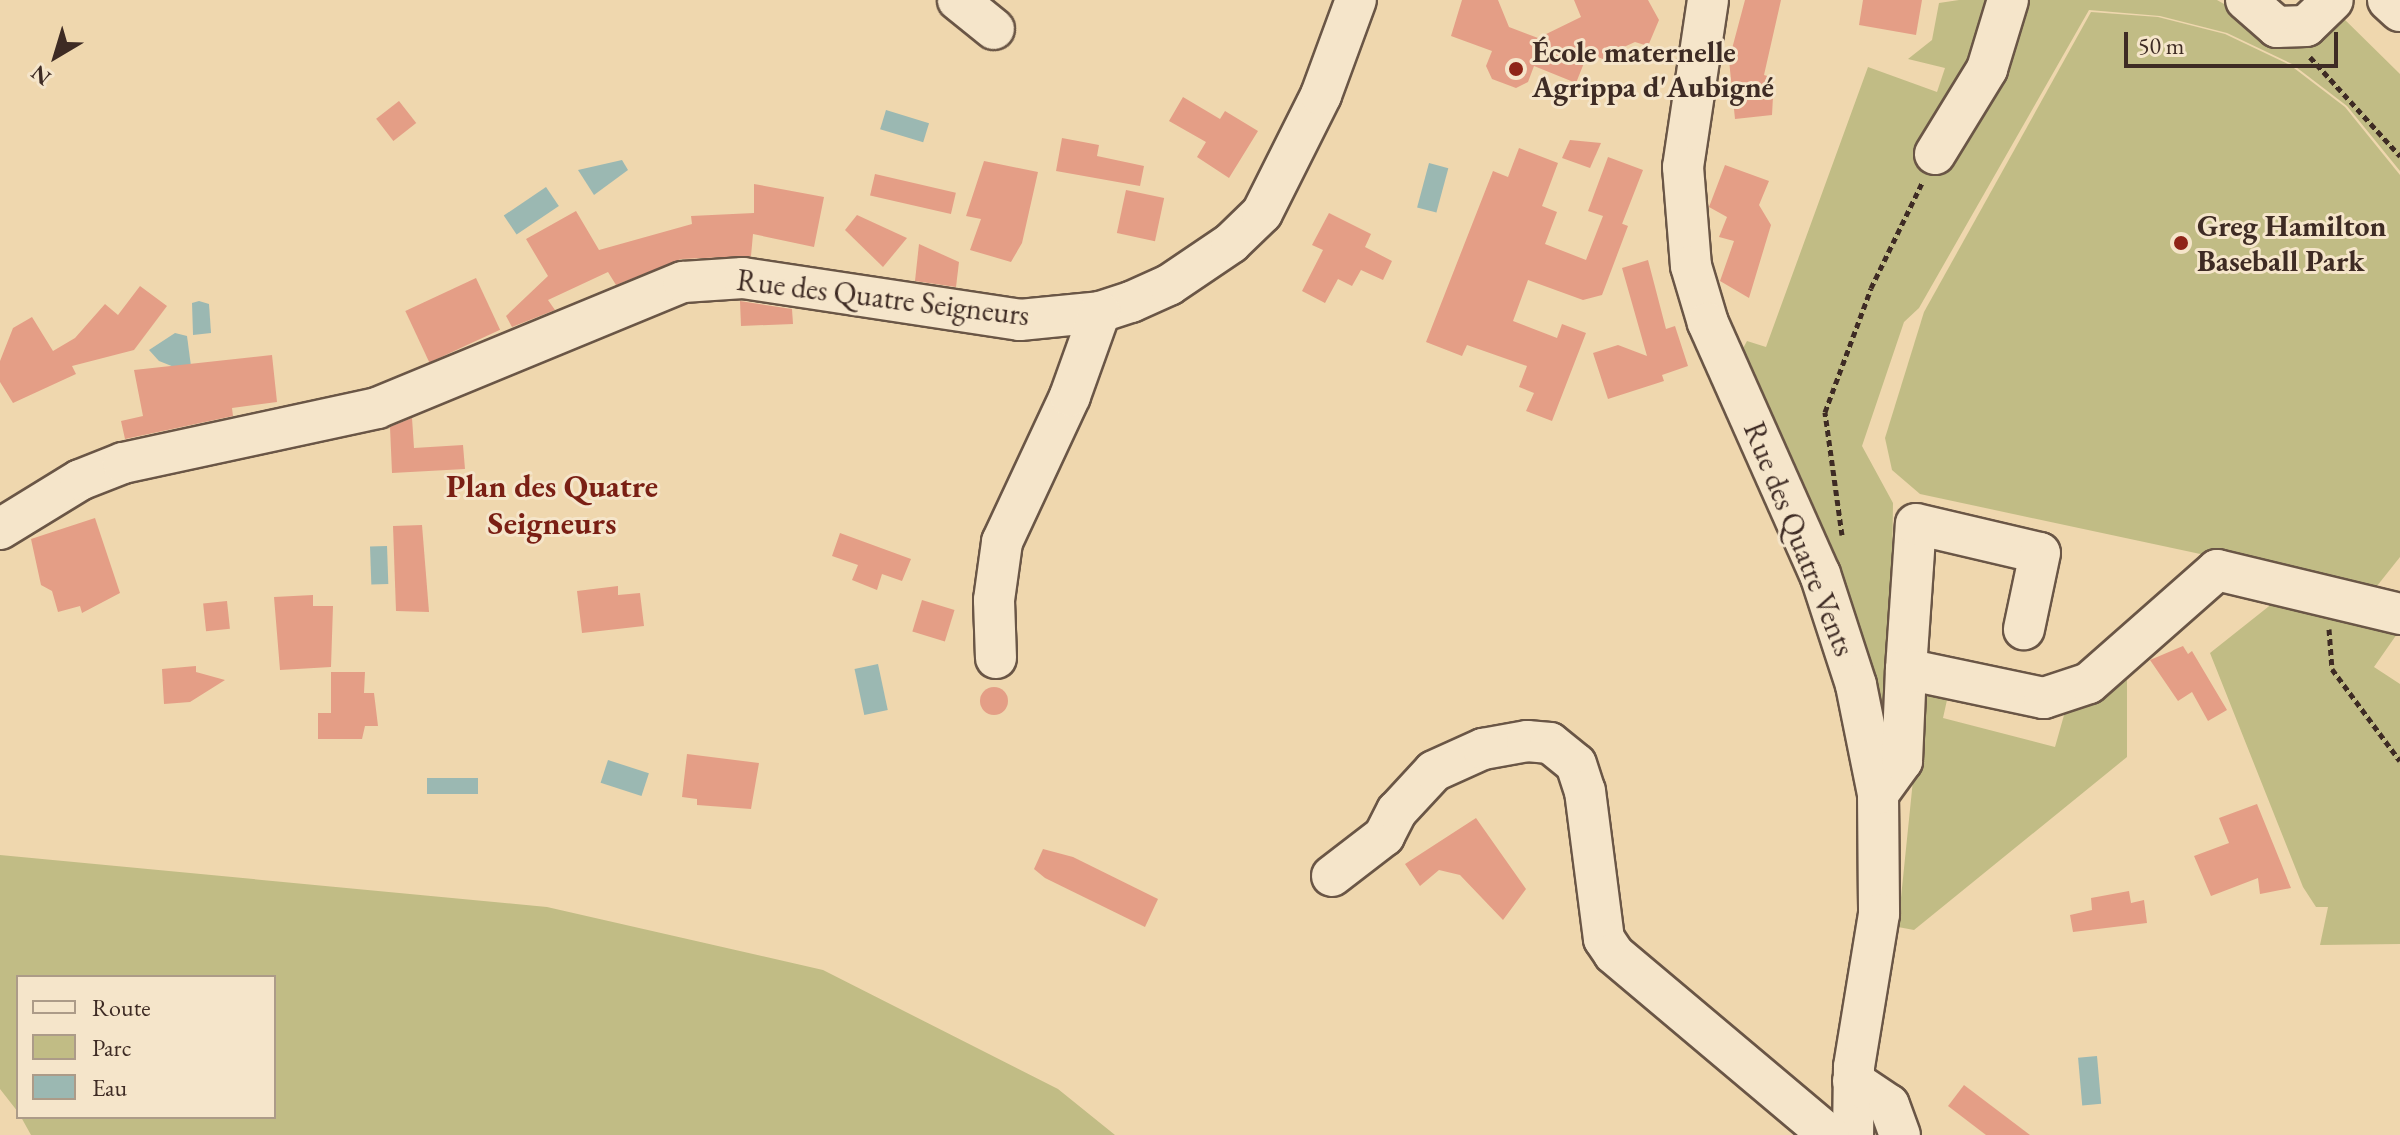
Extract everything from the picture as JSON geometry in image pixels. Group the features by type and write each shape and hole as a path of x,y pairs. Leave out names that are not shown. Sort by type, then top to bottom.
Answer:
{"street":[{"path":"958,0 994,29"},
{"name":"Rue des Quatre Seigneurs","path":"0,529 80,480 123,463 377,408 683,282 743,278 1020,320 1100,312 1169,285 1231,243 1262,213 1321,95 1356,0"},
{"name":"Rue des Quatre Vents","path":"1708,0 1683,167 1691,266 1708,323 1820,574 1856,685 1878,794 1879,914 1853,1081 1853,1135"},
{"path":"1935,154 1987,69 2008,0"},
{"path":"2246,0 2277,27 2306,26 2333,0"},
{"path":"2388,0 2400,11"},
{"path":"996,658 994,600 1002,542 1070,396 1100,312"},
{"path":"1878,794 1902,761 1916,524 2040,553 2024,629"},
{"path":"1906,669 2044,698 2089,683 2217,570 2400,614"},
{"path":"1332,876 1384,836 1397,811 1434,771 1483,749 1527,741 1550,743 1576,764 1585,791 1604,939 1614,954 1829,1135"},
{"path":"1853,1081 1889,1105 1900,1135"}],"path":[{"path":"2277,27 2292,37 2400,156"},
{"path":"1847,551 1825,412 1871,288 1935,154"},
{"path":"2327,596 2332,669 2400,761"}],"green space":[{"path":"1959,0 2217,0 2273,32 2337,12 2400,74 2400,171 2347,106 2292,64 2227,33 2160,16 2089,10 1919,308 1904,322 1862,446 1893,503 1890,724 1878,709 1741,352 1747,341 1766,347 1868,67 1937,92 1945,68 1908,59 1932,40 1939,3"},
{"name":"Greg Hamilton Baseball Park","path":"2091,12 2158,17 2225,34 2290,65 2345,107 2400,175 2400,557 2373,591 1920,494 1892,470 1885,438 1924,312"},
{"path":"2273,603 2397,634 2374,667 2400,684 2400,944 2320,945 2328,907 2316,907 2303,887 2210,653"},
{"path":"2127,669 2127,757 1914,930 1898,927 1922,692 1947,700 1943,718 2055,747 2066,708"},
{"path":"0,855 547,907 823,970 1058,1089 1115,1135 31,1135 22,1119 276,1119 276,975 16,975 16,1109 0,1089"}],"water":[{"path":"886,110 929,123 923,142 880,129"},
{"path":"622,160 628,170 594,195 578,170"},
{"path":"1429,163 1448,168 1436,213 1417,207"},
{"path":"546,187 559,206 517,235 504,216"},
{"path":"199,301 209,304 211,333 193,335 192,303"},
{"path":"175,333 187,336 192,374 159,361 149,350"},
{"path":"387,546 388,584 371,585 370,547"},
{"path":"878,664 888,710 864,715 855,669"},
{"path":"608,760 649,773 641,796 601,783"},
{"path":"427,778 478,778 478,794 427,794"},
{"path":"2097,1056 2101,1104 2082,1105 2078,1058"}],"building":[{"path":"1462,0 1498,0 1509,27 1538,38 1581,17 1574,0 1648,0 1659,20 1648,46 1635,42 1615,51 1610,62 1588,53 1576,83 1534,66 1528,82 1516,88 1492,79 1486,66 1492,51 1451,36"},
{"path":"1745,0 1781,0 1764,75 1774,78 1772,115 1735,119 1729,60"},
{"path":"1863,0 1922,0 1916,35 1859,25"},
{"path":"1183,97 1220,119 1225,111 1258,131 1229,178 1197,157 1206,142 1169,121"},
{"path":"399,101 416,123 393,141 376,119"},
{"path":"1062,138 1099,145 1097,156 1144,166 1140,186 1056,171"},
{"path":"1570,140 1601,143 1590,168 1562,158"},
{"path":"1519,148 1558,163 1542,206 1557,212 1545,244 1586,260 1603,216 1588,211 1608,157 1643,170 1622,224 1628,226 1602,295 1583,300 1528,280 1513,321 1557,338 1562,324 1586,333 1552,421 1526,411 1534,393 1519,387 1527,366 1467,345 1462,356 1426,342 1493,171 1508,177"},
{"path":"984,161 1038,172 1022,243 1011,262 970,250 981,219 966,216"},
{"path":"1725,165 1769,181 1759,205 1771,225 1749,298 1720,281 1734,241 1719,237 1727,217 1709,207"},
{"path":"875,174 956,193 951,214 870,195"},
{"path":"754,184 824,197 814,247 753,234 751,256 681,259 616,285 608,272 548,300 555,310 512,327 506,316 548,276 526,239 576,211 599,250 692,224 691,216 754,213"},
{"path":"1126,190 1164,198 1155,241 1117,233"},
{"path":"1329,213 1371,234 1365,247 1392,261 1383,280 1361,270 1352,286 1338,279 1325,303 1302,291 1323,250 1312,245"},
{"path":"857,215 907,238 883,267 845,230"},
{"path":"919,244 959,262 956,287 915,281"},
{"path":"1648,260 1666,329 1675,326 1688,366 1662,375 1664,381 1608,399 1593,353 1618,345 1647,356 1622,268"},
{"path":"476,278 500,330 429,363 405,311"},
{"path":"140,286 167,306 134,350 72,366 76,374 13,403 0,382 0,361 13,328 32,317 53,351 75,338 105,304 118,315"},
{"path":"740,301 792,309 793,324 741,326"},
{"path":"272,355 277,402 232,408 233,416 125,439 121,421 143,416 134,370"},
{"path":"412,418 414,448 463,445 465,469 392,473 390,427"},
{"path":"95,518 120,593 82,613 80,606 58,612 52,591 41,585 31,539"},
{"path":"422,525 429,612 396,611 393,526"},
{"path":"840,533 911,559 902,581 882,574 877,590 852,580 858,565 832,556"},
{"path":"618,586 618,595 640,593 644,626 582,633 577,591"},
{"path":"313,595 313,606 333,606 331,667 280,670 274,597"},
{"path":"922,600 955,610 945,641 912,632"},
{"path":"227,601 230,629 206,631 203,604"},
{"path":"2183,646 2188,654 2192,651 2227,710 2208,721 2192,692 2178,701 2150,660"},
{"path":"196,666 196,672 225,680 190,702 164,704 162,669"},
{"path":"331,672 365,672 364,693 374,693 378,726 365,726 362,739 318,739 318,713 331,713"},
{"path":"994,687 1004,691 1008,701 1004,711 994,715 984,711 980,701 984,691"},
{"path":"687,754 759,763 751,809 697,805 697,799 682,797"},
{"path":"2257,804 2291,888 2260,894 2258,878 2211,896 2194,856 2229,843 2219,818"},
{"path":"1476,818 1526,889 1503,920 1460,875 1439,870 1420,886 1405,864"},
{"path":"1043,849 1073,857 1158,899 1145,927 1045,878 1034,869"},
{"path":"2129,891 2131,903 2144,900 2147,923 2073,932 2070,915 2092,910 2091,898"},
{"path":"1964,1085 2030,1135 1986,1135 1948,1106"}],"place":[{"name":"École maternelle Agrippa d'Aubigné","path":"1516,69"},
{"name":"Greg Hamilton Baseball Park","path":"2181,243"}],"district":[{"name":"Plan des Quatre Seigneurs","path":"552,506"}]}
